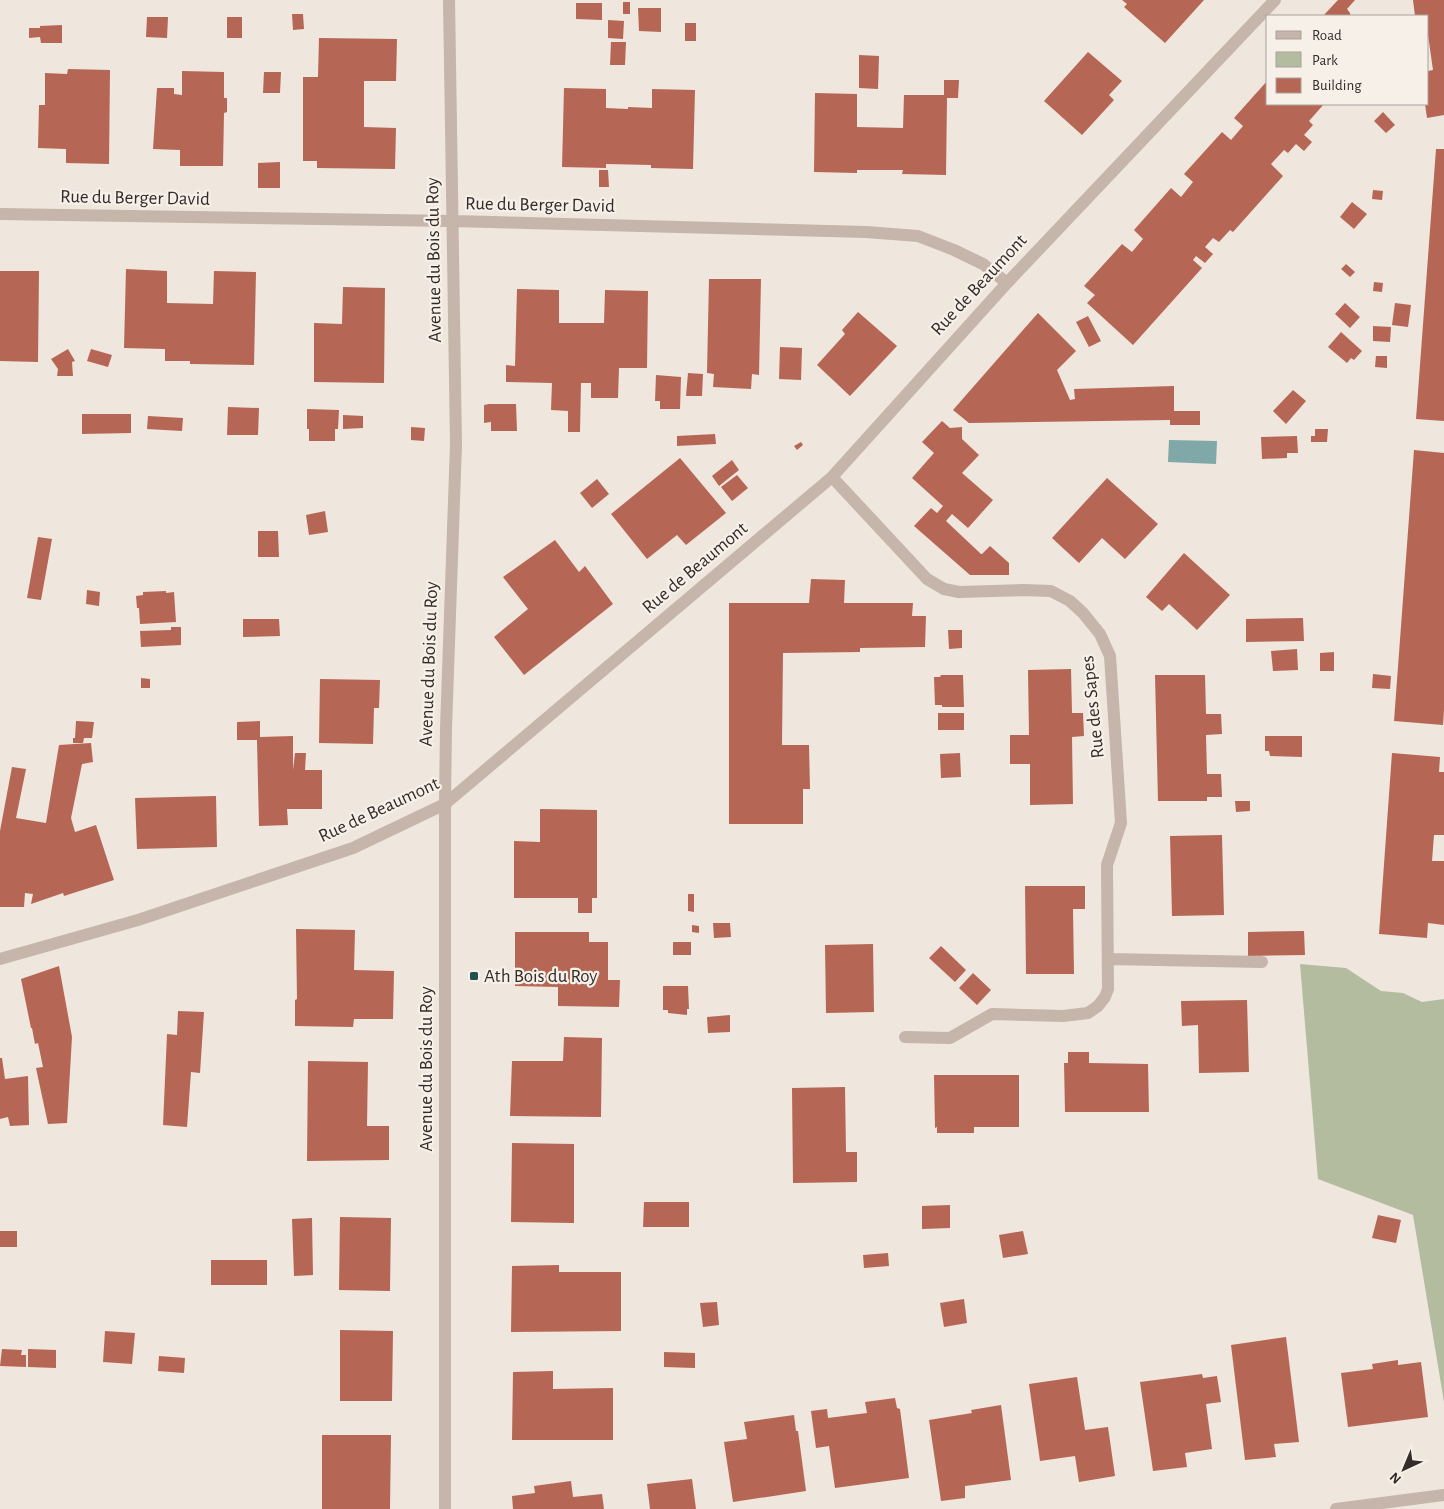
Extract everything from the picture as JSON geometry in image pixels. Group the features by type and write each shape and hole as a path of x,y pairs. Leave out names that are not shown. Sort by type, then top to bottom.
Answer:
{"street":[{"name":"Avenue du Bois du Roy","path":"445,1509 445,804 456,444 449,0"},
{"name":"Rue de Beaumont","path":"0,959 138,920 353,848 445,804 832,477 1007,283 1275,0"},
{"name":"Rue du Berger David","path":"0,214 452,221 866,232 918,236 954,250 982,264 1007,283"},
{"name":"Rue des Sapes","path":"832,477 926,579 944,589 959,592 1051,591 1070,601 1100,634 1110,656 1121,823 1107,865 1108,989 1105,997 1098,1006 1088,1013 1063,1016 992,1014 950,1038 905,1038"},
{"path":"1108,959 1262,962"},
{"path":"1336,1509 1444,1495"}],"green space":[{"path":"1300,964 1346,968 1381,991 1403,993 1422,1002 1444,999 1444,1402 1413,1215 1318,1179"}],"water":[{"path":"1169,440 1217,441 1216,464 1168,462"}],"building":[{"path":"1122,0 1204,0 1165,43 1124,7 1127,4"},
{"path":"1338,0 1355,0 1347,9 1350,15 1324,15"},
{"path":"1413,0 1444,0 1444,115 1427,118 1425,105 1429,105 1429,71 1433,70 1429,42 1429,15 1415,15"},
{"path":"623,2 630,2 630,14 623,14"},
{"path":"576,3 602,3 602,20 576,19"},
{"path":"638,8 661,8 661,32 639,31"},
{"path":"292,14 303,14 304,29 293,30"},
{"path":"147,17 168,17 167,38 146,37"},
{"path":"227,17 242,17 242,38 227,38"},
{"path":"608,20 624,21 623,39 608,38"},
{"path":"685,23 696,23 696,41 685,41"},
{"path":"62,25 62,43 41,43 40,37 29,38 29,28"},
{"path":"319,38 397,39 396,81 364,81 364,127 396,128 395,169 317,168 317,161 303,161 303,77 318,77"},
{"path":"611,42 626,42 625,65 610,65"},
{"path":"1088,52 1122,81 1109,95 1114,100 1082,135 1044,101"},
{"path":"859,55 879,56 878,89 859,88"},
{"path":"68,69 110,70 109,164 66,163 66,149 38,148 39,105 45,105 45,73 67,74"},
{"path":"182,71 224,72 224,98 227,98 227,112 224,113 223,166 180,166 180,150 153,149 157,88 174,88 174,94 182,95"},
{"path":"264,72 281,72 280,93 263,93"},
{"path":"944,80 959,80 958,98 947,98 946,175 902,174 903,170 857,170 857,173 814,172 815,93 857,94 857,127 903,128 904,95 944,95"},
{"path":"1266,82 1266,105 1323,105 1309,121 1313,125 1304,135 1312,142 1304,151 1296,144 1288,153 1284,150 1271,164 1283,176 1233,232 1230,230 1219,242 1213,238 1205,247 1213,254 1205,263 1196,256 1193,260 1202,268 1133,345 1087,303 1095,295 1084,286 1122,244 1132,252 1143,239 1134,230 1171,188 1181,197 1193,182 1184,174 1222,132 1231,140 1243,126 1234,118"},
{"path":"564,88 606,89 606,108 628,109 628,107 652,108 652,89 695,90 693,169 651,168 651,165 606,164 606,168 562,167"},
{"path":"1383,112 1395,125 1386,133 1374,121"},
{"path":"1436,149 1444,149 1444,421 1416,419"},
{"path":"280,162 280,188 258,188 258,163"},
{"path":"599,170 608,170 609,187 599,187"},
{"path":"1373,190 1383,191 1382,200 1372,199"},
{"path":"1352,202 1367,214 1354,229 1340,217"},
{"path":"1346,264 1355,272 1350,277 1341,269"},
{"path":"126,269 167,271 167,303 213,304 214,271 256,272 254,365 190,364 190,361 165,361 165,349 124,348"},
{"path":"0,271 39,271 38,362 0,361"},
{"path":"709,279 761,279 759,375 752,374 751,389 713,387 714,374 707,373"},
{"path":"1374,282 1383,283 1382,292 1373,291"},
{"path":"343,287 385,288 384,383 314,382 314,323 342,324"},
{"path":"517,289 559,290 559,323 604,323 605,290 648,291 647,368 619,368 618,398 591,398 591,383 581,383 580,432 568,432 568,411 551,410 552,383 506,382 506,365 515,366"},
{"path":"1345,303 1360,317 1350,328 1335,314"},
{"path":"1395,303 1411,305 1408,327 1392,325"},
{"path":"858,312 897,346 850,396 817,365 845,334 842,330"},
{"path":"1038,313 1076,351 1057,370 1070,400 1075,399 1074,389 1174,386 1174,411 1200,411 1200,425 1170,425 1170,420 969,423 953,410"},
{"path":"1088,316 1101,341 1089,347 1076,322"},
{"path":"1373,326 1391,327 1390,342 1373,341"},
{"path":"1341,332 1362,351 1354,360 1351,358 1347,363 1328,347"},
{"path":"780,347 802,348 801,380 779,379"},
{"path":"68,349 75,361 72,362 73,376 57,376 58,369 51,359"},
{"path":"91,349 112,355 108,367 87,361"},
{"path":"1376,356 1387,356 1387,368 1375,367"},
{"path":"688,373 703,374 702,396 686,396"},
{"path":"656,375 681,377 680,409 660,409 660,401 655,401"},
{"path":"1293,390 1306,401 1286,424 1273,411"},
{"path":"516,404 517,431 491,431 491,422 484,423 484,405"},
{"path":"228,407 259,408 258,435 227,435"},
{"path":"307,409 339,410 338,429 335,429 335,441 309,441"},
{"path":"82,414 131,414 131,433 82,434"},
{"path":"343,415 363,416 363,428 343,429"},
{"path":"148,416 183,418 182,431 147,429"},
{"path":"942,421 950,428 962,427 962,439 979,455 962,473 993,500 968,528 952,514 946,521 981,554 990,546 1009,563 1009,575 970,575 914,526 931,508 937,513 943,506 912,478 934,453 922,442"},
{"path":"411,427 425,428 424,441 411,440"},
{"path":"1315,429 1328,429 1327,442 1311,442 1311,436 1315,436"},
{"path":"715,434 716,444 677,446 677,436"},
{"path":"1297,436 1298,453 1287,453 1287,458 1262,459 1261,437"},
{"path":"801,442 803,445 797,450 794,446"},
{"path":"1414,450 1444,453 1443,725 1394,721"},
{"path":"680,458 726,513 686,545 677,535 647,559 611,514"},
{"path":"732,460 739,470 719,486 712,476"},
{"path":"737,475 748,488 732,501 721,487"},
{"path":"1107,478 1158,524 1125,559 1102,538 1079,563 1052,538"},
{"path":"597,479 609,494 592,508 580,493"},
{"path":"325,511 328,532 309,535 306,515"},
{"path":"258,531 278,531 279,557 258,557"},
{"path":"38,537 52,539 41,600 27,598"},
{"path":"555,540 579,572 585,566 613,604 524,675 494,637 528,609 503,577"},
{"path":"1184,553 1230,595 1197,630 1169,604 1162,611 1146,597"},
{"path":"811,579 845,580 844,603 913,603 912,616 926,616 925,647 860,648 860,652 783,653 782,745 809,745 810,789 803,789 803,824 729,824 729,603 809,603"},
{"path":"87,590 100,592 99,606 86,604"},
{"path":"166,591 166,593 174,592 176,622 140,624 136,596 143,595 143,592"},
{"path":"1303,618 1304,641 1246,642 1246,619"},
{"path":"243,619 279,619 280,636 243,637"},
{"path":"171,627 181,627 181,645 141,647 140,631 171,630"},
{"path":"948,630 962,630 962,648 949,649"},
{"path":"1297,649 1298,670 1273,671 1271,651"},
{"path":"1334,652 1334,671 1320,671 1320,653"},
{"path":"1071,669 1072,713 1083,713 1084,736 1072,737 1073,804 1030,805 1030,764 1010,764 1010,735 1029,735 1028,670"},
{"path":"1373,674 1391,676 1390,689 1372,688"},
{"path":"941,675 963,675 964,707 942,707 942,705 935,705 934,677 940,677"},
{"path":"1155,675 1205,675 1206,714 1221,714 1222,734 1206,735 1207,774 1221,774 1222,797 1207,797 1207,801 1158,801"},
{"path":"141,678 150,679 150,688 141,688"},
{"path":"320,679 380,680 379,708 374,708 373,744 319,743"},
{"path":"938,713 964,713 964,730 938,730"},
{"path":"76,721 94,722 92,738 84,738 83,743 73,743"},
{"path":"260,721 260,737 293,736 293,770 295,753 306,753 305,770 322,770 322,809 287,809 288,825 259,826 257,740 237,740 237,722"},
{"path":"1265,736 1302,736 1302,757 1270,756 1269,751 1265,751"},
{"path":"91,743 93,762 82,764 71,818 75,832 96,825 114,880 64,896 63,893 31,904 33,894 25,893 24,907 0,907 0,831 12,767 26,769 16,818 46,823 59,745"},
{"path":"960,753 961,777 941,778 940,754"},
{"path":"1392,753 1440,757 1439,772 1444,772 1444,835 1434,835 1432,861 1444,861 1444,925 1428,923 1427,938 1379,934"},
{"path":"216,796 217,847 137,849 135,798"},
{"path":"1235,801 1250,801 1250,811 1236,812"},
{"path":"540,809 597,810 597,898 592,898 592,913 578,913 578,898 514,898 514,841 540,842"},
{"path":"1222,835 1224,915 1172,916 1170,836"},
{"path":"1025,886 1085,886 1085,909 1073,909 1074,974 1026,974"},
{"path":"688,894 694,894 694,912 688,911"},
{"path":"713,923 730,923 731,937 714,938"},
{"path":"692,925 699,926 699,933 692,932"},
{"path":"296,929 355,930 354,970 394,971 393,1019 354,1019 353,1027 295,1026 295,1000 297,999"},
{"path":"1304,931 1305,955 1248,956 1248,932"},
{"path":"515,932 589,932 589,942 608,942 608,980 620,980 619,1007 558,1006 558,987 515,986"},
{"path":"673,942 691,942 691,955 673,955"},
{"path":"873,944 874,1012 826,1013 825,945"},
{"path":"941,946 966,970 955,982 929,958"},
{"path":"59,966 72,1037 67,1123 48,1124 36,1068 43,1067 38,1043 35,1044 31,1028 21,979"},
{"path":"973,973 991,990 977,1005 959,988"},
{"path":"663,986 688,986 689,1009 687,1009 687,1015 668,1013 668,1010 663,1010"},
{"path":"1247,1000 1249,1072 1199,1073 1198,1025 1182,1026 1181,1001"},
{"path":"178,1011 204,1012 200,1073 191,1072 187,1127 163,1125 167,1034 177,1035"},
{"path":"730,1015 730,1032 708,1033 707,1017"},
{"path":"564,1037 602,1038 601,1117 510,1116 512,1061 563,1061"},
{"path":"1068,1052 1089,1052 1089,1063 1148,1064 1149,1112 1065,1112 1064,1063 1068,1063"},
{"path":"0,1058 2,1058 5,1079 28,1076 29,1125 10,1126 8,1117 0,1119"},
{"path":"308,1061 368,1062 367,1126 389,1126 389,1160 307,1161"},
{"path":"934,1075 1019,1075 1019,1127 974,1127 974,1133 937,1133 937,1127 935,1128"},
{"path":"845,1087 846,1152 857,1152 857,1182 793,1183 792,1088"},
{"path":"512,1143 574,1144 574,1223 511,1222"},
{"path":"644,1202 689,1202 689,1227 643,1227"},
{"path":"950,1205 950,1228 922,1229 922,1206"},
{"path":"1378,1215 1401,1220 1396,1243 1372,1238"},
{"path":"340,1217 391,1218 390,1291 339,1290"},
{"path":"312,1218 313,1275 294,1276 292,1219"},
{"path":"0,1231 17,1231 17,1247 0,1247"},
{"path":"1023,1231 1028,1254 1003,1258 999,1235"},
{"path":"888,1253 889,1266 864,1268 863,1255"},
{"path":"211,1260 267,1260 267,1285 211,1285"},
{"path":"559,1265 559,1272 621,1272 621,1331 511,1332 512,1266"},
{"path":"964,1299 967,1323 944,1327 940,1303"},
{"path":"717,1302 719,1325 703,1327 700,1303"},
{"path":"340,1330 393,1331 392,1401 340,1401"},
{"path":"105,1331 135,1333 132,1364 103,1362"},
{"path":"1286,1337 1299,1442 1274,1444 1276,1457 1245,1460 1231,1345"},
{"path":"2,1349 22,1350 21,1355 26,1355 26,1367 0,1366"},
{"path":"28,1349 56,1350 56,1368 28,1367"},
{"path":"664,1352 695,1353 695,1368 664,1367"},
{"path":"159,1356 185,1358 184,1373 158,1371"},
{"path":"1398,1360 1398,1365 1421,1362 1428,1417 1348,1427 1341,1373 1373,1369 1372,1364"},
{"path":"553,1371 553,1389 613,1388 613,1440 512,1440 513,1372"},
{"path":"1202,1374 1203,1378 1217,1376 1221,1402 1206,1404 1212,1449 1185,1453 1187,1467 1153,1471 1140,1382"},
{"path":"1077,1377 1085,1430 1108,1427 1115,1476 1079,1482 1075,1456 1040,1461 1029,1384"},
{"path":"895,1398 897,1408 900,1409 909,1478 835,1488 829,1446 816,1448 811,1411 827,1409 828,1418 867,1413 865,1402"},
{"path":"1001,1405 1011,1480 965,1486 965,1498 941,1501 929,1420 972,1413 971,1410"},
{"path":"794,1415 806,1491 733,1502 724,1442 747,1439 744,1422"},
{"path":"322,1435 391,1435 390,1509 322,1509"},
{"path":"692,1479 696,1509 650,1509 647,1484"},
{"path":"571,1481 573,1497 602,1494 604,1509 513,1509 512,1496 535,1493 534,1486"}],"place":[{"name":"Ath Bois du Roy","path":"474,976"}]}
